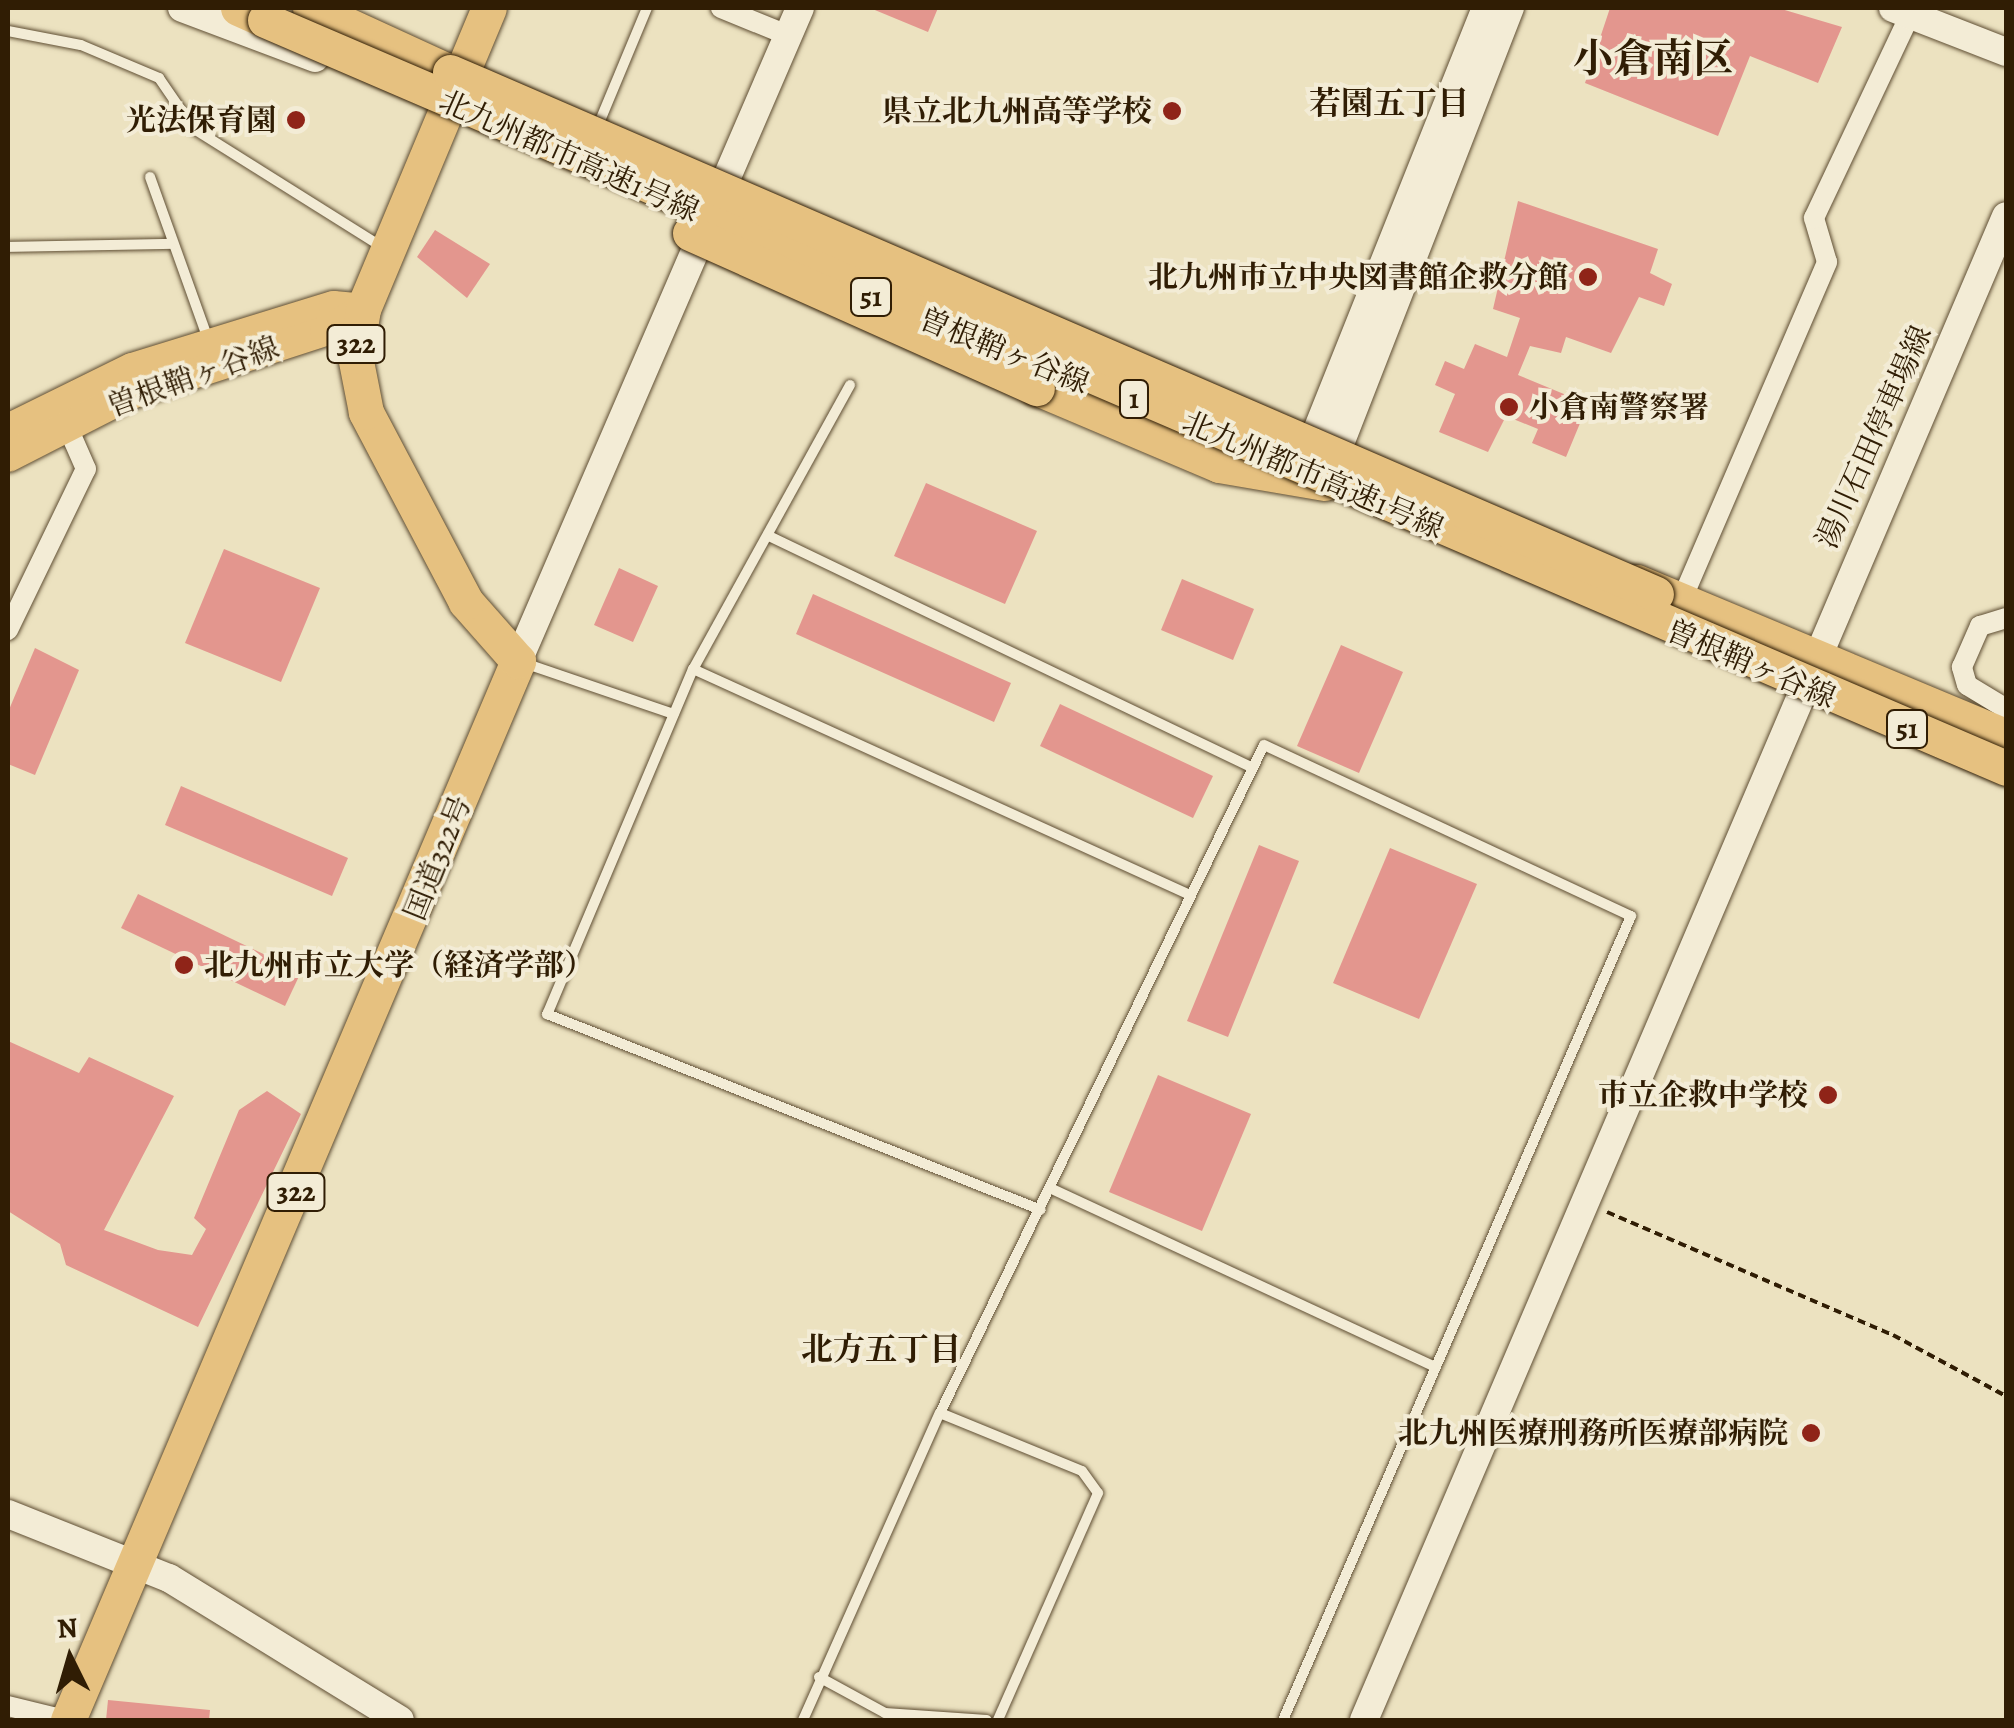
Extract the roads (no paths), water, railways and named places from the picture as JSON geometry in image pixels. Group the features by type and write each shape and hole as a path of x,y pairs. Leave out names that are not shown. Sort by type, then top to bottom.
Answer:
{"highway":[{"name":"北九州都市高速1号線","path":"310,8 453,82 2006,742"},
{"name":"322","path":"489,8 453,82 362,310 355,356 366,412 466,602 518,662"},
{"name":"北九州都市高速1号線","path":"220,12 2006,770"},
{"path":"220,12 794,285 1219,464 1312,479"},
{"path":"453,82 676,156 1063,322 1200,392"},
{"name":"国道322号","path":"66,1720 518,662"}],"main road":[{"name":"曽根鞘ヶ谷線","path":"453,82 596,129 1682,600 2006,734"},
{"name":"曽根鞘ヶ谷線","path":"453,82 705,225 2006,770"},
{"name":"曽根鞘ヶ谷線","path":"8,429 132,368 334,306 362,310"},
{"name":"曽根鞘ヶ谷線","path":"8,457 132,394 325,331 362,310"}],"street":[{"path":"342,8 453,82"},
{"path":"721,8 787,35"},
{"path":"518,662 800,8"},
{"path":"1312,479 1486,8"},
{"path":"1326,443 1510,8"},
{"path":"220,12 453,82"},
{"path":"1682,600 1827,262 1814,218 1901,12 2006,52"},
{"name":"湯川石田停車場線","path":"1364,1720 1807,686 1814,656 2006,216"},
{"path":"8,630 86,469 68,428"},
{"path":"2006,618 1980,626 1962,667 1967,685 2005,708 2006,734"},
{"path":"8,1514 132,1564 400,1720"},
{"path":"8,1706 66,1720"}],"lane":[{"path":"596,129 647,8"},
{"path":"8,31 81,45 159,78 194,130 387,250"},
{"path":"150,177 170,244 210,343"},
{"path":"8,247 170,244"},
{"path":"850,385 772,537 693,669 546,1014 1041,1210"},
{"path":"772,537 1253,768"},
{"path":"518,662 674,714"},
{"path":"693,669 1190,895"},
{"path":"803,1720 940,1413 1052,1189 1264,745 1630,916 1283,1720"},
{"path":"1052,1189 1436,1367"},
{"path":"940,1413 1082,1472 1098,1493 998,1720"},
{"path":"819,1677 885,1713 987,1720"}],"place":[{"name":"県立北九州高等学校","path":"1172,111"},
{"name":"光法保育園","path":"296,120"},
{"name":"北九州市立中央図書館企救分館","path":"1588,277"},
{"name":"小倉南警察署","path":"1509,407"},
{"name":"北九州市立大学（経済学部）","path":"184,965"},
{"name":"市立企救中学校","path":"1828,1095"},
{"name":"北九州医療刑務所医療部病院","path":"1811,1433"}],"district":[{"name":"小倉南区","path":"1653,59"},
{"name":"若園五丁目","path":"1389,103"},
{"name":"北方五丁目","path":"881,1349"}]}
